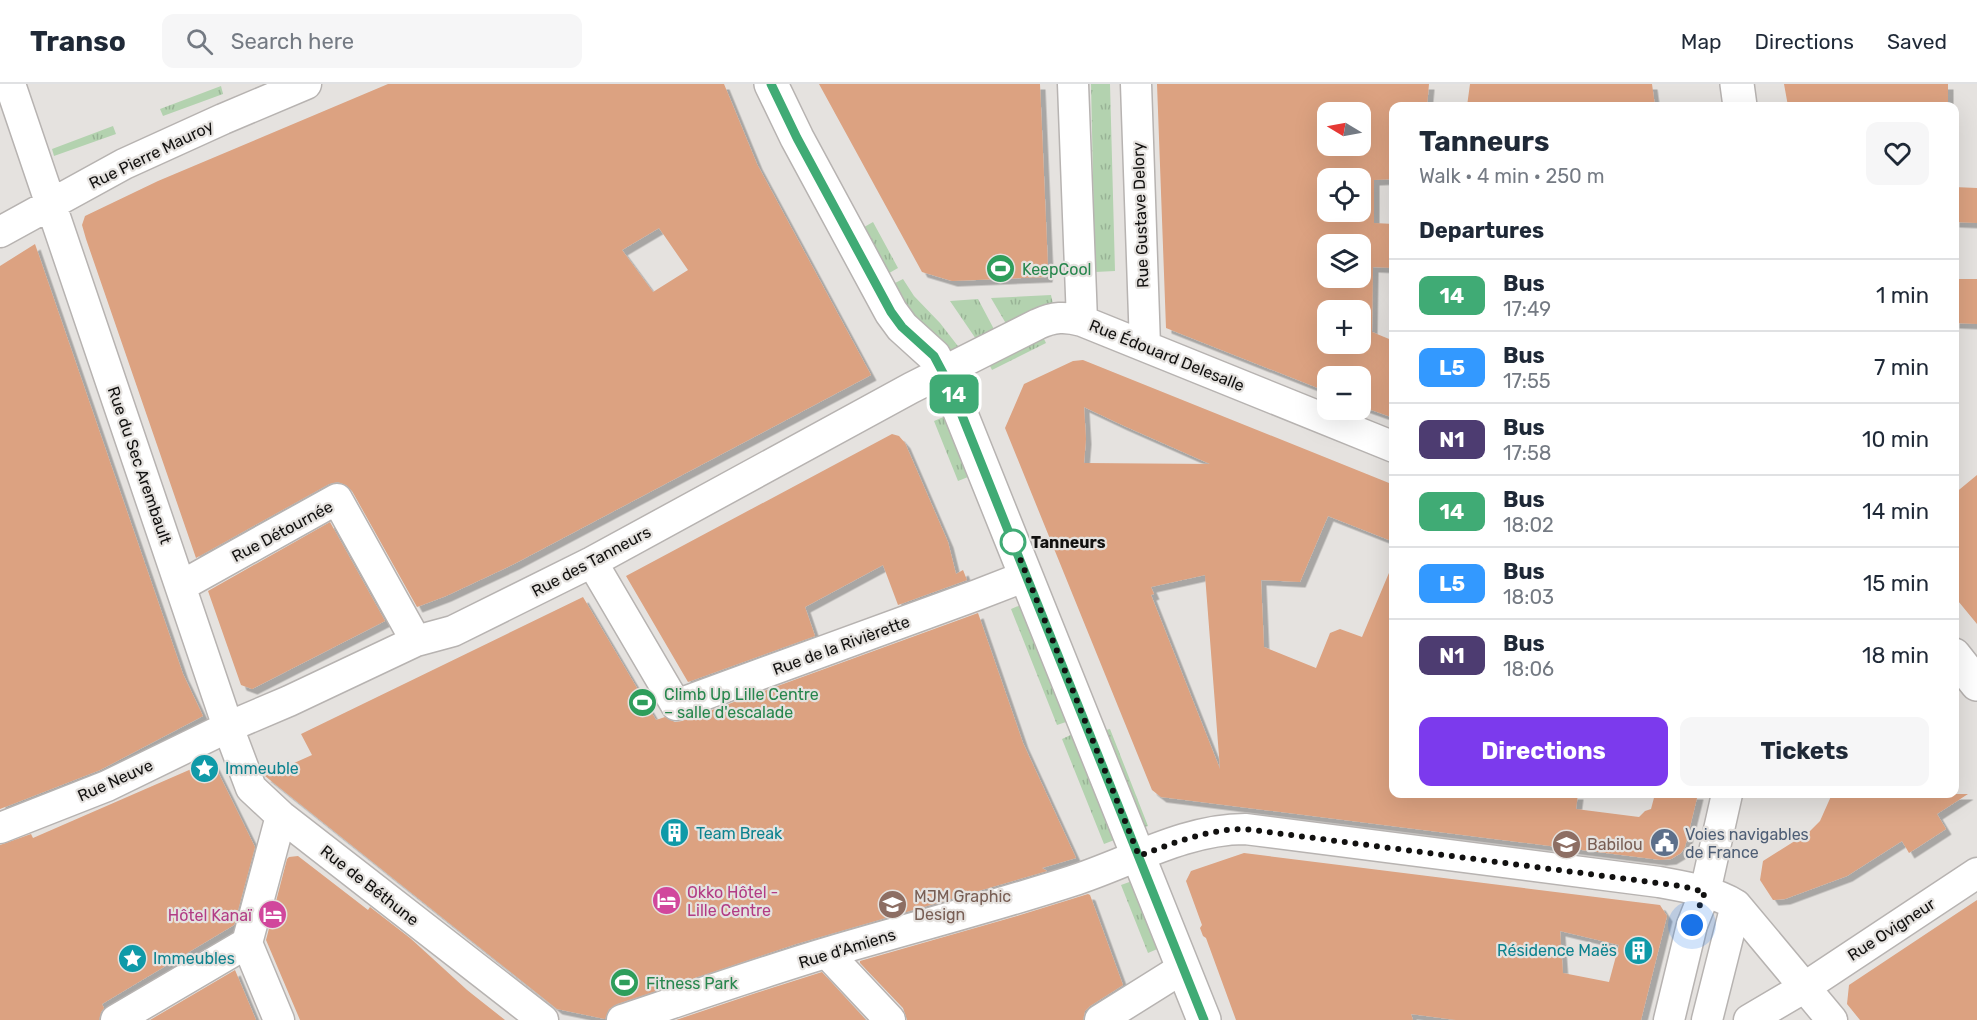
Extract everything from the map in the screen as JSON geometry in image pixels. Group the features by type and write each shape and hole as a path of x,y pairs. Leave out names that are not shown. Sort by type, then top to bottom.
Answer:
{"street":[{"name":"Rue du Sec Arembault","path":"10,84 228,727"},
{"name":"Rue Pierre Mauroy","path":"0,232 257,94 306,84"},
{"path":"771,84 797,138 891,312 902,327 929,350 943,371 1204,1020"},
{"path":"1073,84 1082,321"},
{"name":"Rue Gustave Delory","path":"1136,84 1144,346"},
{"path":"1737,84 1739,102"},
{"name":"Rue Édouard Delesalle","path":"943,371 1046,321 1062,317 1082,321 1389,445"},
{"name":"Rue des Tanneurs","path":"228,727 289,701 416,640 453,631 592,562 943,371"},
{"name":"Rue Détournée","path":"181,586 337,499 416,640"},
{"name":"Rue de la Rivièrette","path":"592,562 676,705 1026,576"},
{"path":"1959,661 1977,684"},
{"name":"Rue de Béthune","path":"228,727 251,788 281,816 543,1020"},
{"name":"Rue Neuve","path":"0,828 107,786 228,727"},
{"path":"1669,1020 1692,925 1705,892 1726,798"},
{"path":"279,1020 246,943 281,816"},
{"name":"Rue d'Amiens","path":"622,1020 827,953 1073,880 1164,846 1228,829 1245,829 1659,882 1705,892 1725,898 1736,905"},
{"name":"Rue Ovigneur","path":"1749,1020 1805,987 1977,873"},
{"path":"1736,905 1832,1020"},
{"path":"1707,1020 1736,905"},
{"path":"117,1020 246,943"},
{"path":"827,953 891,1020"},
{"path":"1101,1020 1183,968"}],"green space":[{"path":"1091,84 1110,84 1115,271 1095,272"},
{"path":"221,86 223,94 163,116 160,109"},
{"path":"113,126 116,134 54,156 52,149"},
{"path":"873,222 898,268 884,276 859,230"},
{"path":"903,279 914,296 940,323 961,350 950,357 910,318 889,286"},
{"path":"1051,295 1053,304 1008,327 991,298"},
{"path":"978,299 996,333 978,342 950,301"},
{"path":"1042,335 1046,343 992,370 988,362"},
{"path":"948,415 973,475 958,481 934,421"},
{"path":"1023,604 1069,721 1057,725 1011,609"},
{"path":"1110,729 1148,826 1139,829 1102,731"},
{"path":"1075,733 1117,839 1104,844 1062,739"},
{"path":"1135,880 1162,947 1148,953 1121,885"}],"building":[{"path":"388,84 724,84 757,164 871,375 514,564 417,607 352,491 346,485 338,482 329,484 196,558 82,225 85,216 158,181","holes":["659,228 688,270 653,292 622,250"]},
{"path":"819,84 1040,84 1047,277 952,281 922,272"},
{"path":"1157,84 1429,84 1427,102 1389,102 1389,179 1374,180 1374,223 1389,224 1389,268 1373,267 1372,332 1389,339 1389,416 1371,410 1371,366 1317,366 1317,388 1166,328"},
{"path":"1470,84 1652,84 1654,102 1468,102"},
{"path":"1784,84 1948,84 1948,102 1787,102"},
{"path":"1959,187 1977,188 1977,223 1959,222"},
{"path":"35,244 183,674 203,716 100,770 0,809 0,266"},
{"path":"1959,279 1977,279 1977,324 1959,323"},
{"path":"1083,360 1389,483 1389,540 1328,516 1300,582 1261,580 1264,647 1316,668 1330,633 1340,629 1362,637 1389,573 1389,798 1577,798 1576,809 1639,817 1651,809 1654,798 1697,798 1685,847 1681,853 1671,859 1661,860 1161,797 1152,790 1005,428 1024,384 1073,361","holes":["1084,407 1210,464 1084,463 1086,439","1205,575 1220,769 1151,595 1154,594 1151,587"]},
{"path":"892,434 899,436 905,443 948,542 956,574 963,570 967,580 898,605 883,565 805,607 815,636 688,682 626,576"},
{"path":"1977,475 1977,624 1959,602 1959,490"},
{"path":"330,522 385,621 252,689 241,685 208,591"},
{"path":"583,597 656,720 665,717 675,722 978,613 1023,743 1076,858 1042,868 1047,871 796,944 617,1004 609,1009 605,1019 557,1009 265,776 312,755 301,734"},
{"path":"212,760 255,847 234,925 102,1004 104,1008 99,1020 0,1020 0,845 31,834 33,838"},
{"path":"1959,794 1968,794 1937,814 1946,829 1909,853 1902,841 1847,876 1785,899 1773,900 1760,880 1763,861 1809,832 1820,821 1830,798 1959,798"},
{"path":"1244,853 1660,905 1667,916 1641,1020 1456,1020 1411,1014 1413,1020 1236,1020 1206,938 1200,928 1202,925 1186,881 1191,871","holes":["1560,931 1619,945 1609,982 1563,973"]},
{"path":"298,856 368,910 370,907 410,938 467,990 505,1020 300,1020 266,940 287,859"},
{"path":"1088,894 1123,985 1090,1006 1085,1011 1083,1020 907,1020 903,1008 860,963 860,961"},
{"path":"1977,900 1977,1020 1860,1020 1847,1004 1849,985"},
{"path":"235,970 256,1020 150,1020"},
{"path":"822,972 866,1020 676,1020 756,993"}],"bus line":[{"name":"14","path":"771,84 797,138 891,312 902,327 934,356 951,388 1204,1020"}],"place":[{"name":"KeepCool","path":"1001,269"},
{"name":"Tanneurs","path":"1013,542"},
{"name":"Climb Up Lille Centre – salle d'escalade","path":"643,703"},
{"name":"Immeuble","path":"204,768"},
{"name":"Team Break","path":"675,833"},
{"name":"Voies navigables de France","path":"1664,843"},
{"name":"Babilou","path":"1566,844"},
{"name":"Okko Hôtel - Lille Centre","path":"666,901"},
{"name":"MJM Graphic Design","path":"893,905"},
{"name":"Hôtel Kanaï","path":"273,915"},
{"name":"Résidence Maës","path":"1638,950"},
{"name":"Immeubles","path":"132,958"},
{"name":"Fitness Park","path":"625,983"}],"route":[{"path":"1013,542 1011,536 1139,856 1206,833 1245,829 1681,886 1705,892 1692,925"}]}
